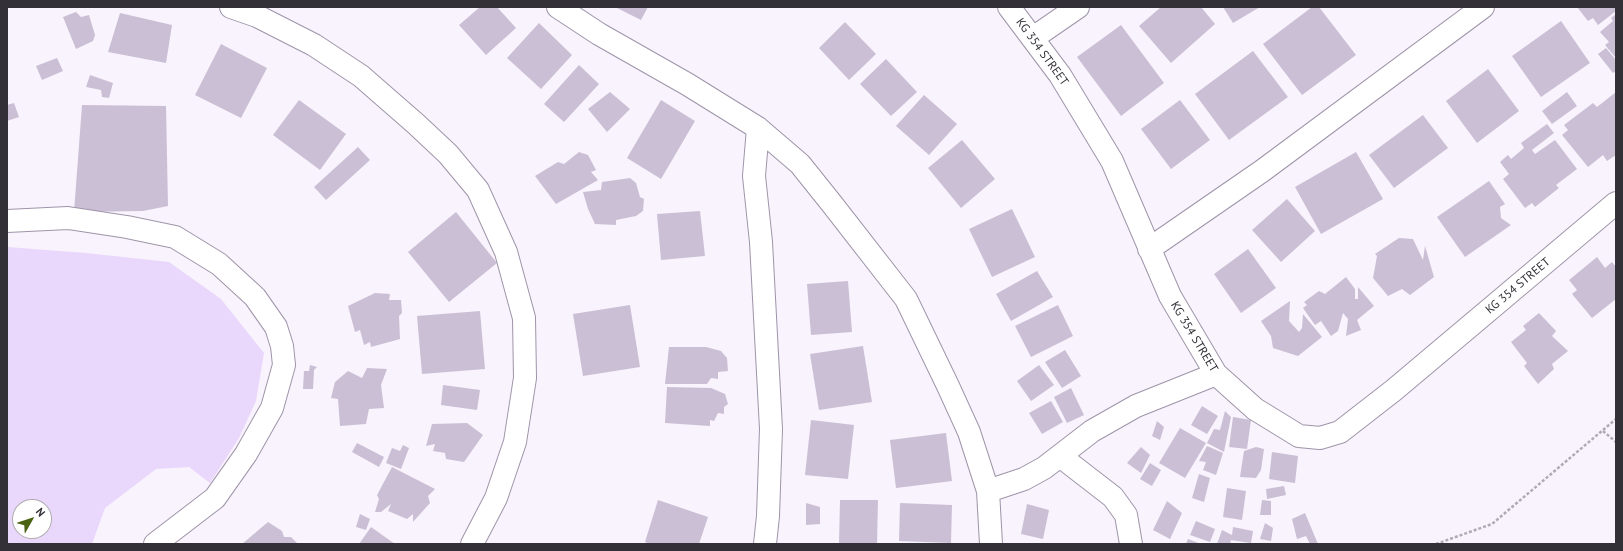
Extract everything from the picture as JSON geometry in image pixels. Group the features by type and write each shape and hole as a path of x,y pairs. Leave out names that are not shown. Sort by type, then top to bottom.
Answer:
{"street":[{"path":"231,7 258,16 314,45 361,76 416,124 448,154 478,190 503,245 524,318 525,378 515,442 496,498 472,544"},
{"path":"558,7 599,34 687,84 758,128 800,164 906,299 969,432 988,492 991,544"},
{"name":"KG 354 STREET","path":"1009,7 1060,75 1112,161 1170,296 1216,374 1255,409 1299,436 1320,438 1340,432 1394,390 1616,203"},
{"path":"1033,38 1078,7"},
{"path":"1149,249 1262,171 1483,7"},
{"path":"758,128 754,176 761,242 770,429 768,516 764,544"},
{"path":"7,220 68,218 127,227 175,237 219,264 255,297 276,327 282,346 284,365 272,408 246,454 215,498 155,544"},
{"path":"988,492 1024,479 1044,468 1092,431 1136,406 1216,374"},
{"path":"1060,456 1112,497 1126,515 1131,544"}],"path":[{"path":"1436,544 1492,524 1616,419"},
{"path":"1603,431 1616,442"}],"shaded area":[{"path":"7,247 86,253 169,262 221,299 264,353 256,401 239,438 210,483 189,467 156,469 105,508 92,544 7,544"}],"building":[{"path":"480,7 497,7 516,28 486,55 459,25"},
{"path":"617,7 648,7 641,20"},
{"path":"1161,7 1201,7 1215,24 1171,63 1139,26"},
{"path":"1223,7 1260,7 1233,23"},
{"path":"1312,7 1319,7 1356,55 1302,95 1263,44"},
{"path":"1577,7 1616,7 1616,11 1598,25 1593,18 1588,21"},
{"path":"76,12 81,17 89,15 95,35 93,41 76,49 63,17"},
{"path":"120,13 172,25 166,63 108,52"},
{"path":"1616,14 1616,58 1605,45 1609,42 1600,32 1613,21 1611,18"},
{"path":"1561,21 1590,63 1541,97 1512,56"},
{"path":"845,22 876,54 849,80 819,48"},
{"path":"539,23 572,55 541,89 507,58"},
{"path":"1121,25 1164,83 1121,116 1077,57"},
{"path":"221,44 267,68 241,118 195,95"},
{"path":"1606,48 1616,60 1616,71 1613,73 1598,54"},
{"path":"1253,51 1288,97 1229,140 1195,94"},
{"path":"57,58 63,71 42,80 36,66"},
{"path":"886,59 917,92 891,116 860,84"},
{"path":"579,65 599,84 564,122 544,104"},
{"path":"1488,69 1519,111 1477,143 1446,101"},
{"path":"90,75 113,83 109,98 102,97 101,90 86,87"},
{"path":"610,92 630,109 607,132 588,109"},
{"path":"1567,92 1577,106 1552,124 1542,111"},
{"path":"1616,92 1616,155 1607,161 1603,155 1588,167 1562,135 1568,130 1564,125 1593,103 1597,107"},
{"path":"924,95 957,124 929,155 896,126"},
{"path":"299,100 346,134 320,170 273,135"},
{"path":"661,100 695,121 661,179 627,158"},
{"path":"1180,100 1210,140 1171,169 1141,129"},
{"path":"14,103 19,117 7,121 7,105"},
{"path":"82,105 166,106 168,206 143,211 74,212"},
{"path":"1423,115 1448,148 1394,188 1369,155"},
{"path":"1547,124 1554,133 1532,150 1535,154 1555,140 1577,169 1556,185 1559,188 1535,207 1532,203 1525,208 1503,179 1509,174 1500,162 1508,155 1511,159 1524,148 1521,143"},
{"path":"962,140 995,179 961,208 928,168"},
{"path":"358,147 370,160 326,200 314,187"},
{"path":"579,152 588,155 596,170 591,172 598,180 556,204 535,176 558,162 564,164"},
{"path":"1356,152 1383,199 1321,234 1295,187"},
{"path":"630,178 636,183 640,197 644,199 643,211 636,216 616,220 616,225 595,224 588,209 583,192 601,190 602,182"},
{"path":"1489,181 1505,204 1500,207 1501,218 1511,225 1465,257 1437,217"},
{"path":"1287,199 1315,231 1281,262 1252,230"},
{"path":"1012,209 1035,257 992,277 969,229"},
{"path":"700,211 705,256 661,260 657,214"},
{"path":"456,212 497,263 449,302 408,252"},
{"path":"1399,238 1413,239 1423,260 1425,246 1434,277 1410,295 1402,289 1388,296 1373,278 1377,256 1375,254"},
{"path":"1248,249 1276,288 1241,313 1214,274"},
{"path":"1597,257 1605,268 1612,262 1616,267 1616,299 1592,318 1572,294 1577,290 1569,280"},
{"path":"1037,271 1053,297 1011,321 996,294"},
{"path":"1346,277 1355,289 1355,299 1358,299 1358,287 1374,306 1357,320 1361,330 1346,336 1348,319 1343,313 1338,331 1331,336 1321,321 1315,325 1303,308 1307,305 1304,302 1319,291 1325,294"},
{"path":"848,281 852,332 811,335 807,284"},
{"path":"375,293 390,294 389,300 401,300 402,313 399,316 400,339 371,347 370,342 364,345 360,330 355,332 348,306"},
{"path":"1290,301 1289,321 1299,332 1302,328 1303,314 1322,337 1298,356 1273,348 1271,336 1261,321"},
{"path":"630,305 640,367 583,376 573,314"},
{"path":"1058,305 1073,336 1031,357 1015,326"},
{"path":"480,311 485,369 422,374 417,316"},
{"path":"1539,313 1556,331 1552,336 1568,351 1552,364 1554,369 1538,384 1524,366 1527,363 1511,342 1526,330 1523,326"},
{"path":"863,346 872,402 819,410 810,354"},
{"path":"669,347 706,347 721,351 727,358 728,371 718,372 718,379 711,378 707,384 665,384"},
{"path":"1065,350 1081,376 1062,388 1045,362"},
{"path":"310,365 317,367 314,370 313,389 303,389 304,371 309,371"},
{"path":"1039,365 1054,385 1031,401 1017,381"},
{"path":"367,368 387,369 381,385 384,408 369,409 366,424 340,426 338,399 331,398 335,382 348,371 362,378"},
{"path":"443,385 480,390 477,410 441,405"},
{"path":"667,387 711,388 725,394 728,404 724,407 724,414 718,413 714,421 710,420 710,426 665,423"},
{"path":"1071,388 1084,415 1067,423 1054,397"},
{"path":"1051,401 1063,422 1042,434 1029,413"},
{"path":"1202,406 1218,416 1207,434 1191,425"},
{"path":"1225,411 1231,417 1224,452 1207,443 1214,429 1220,430"},
{"path":"1233,417 1251,420 1247,449 1229,447"},
{"path":"811,420 854,425 848,479 805,475"},
{"path":"1157,421 1164,427 1160,440 1152,436"},
{"path":"467,423 483,435 464,462 446,459 445,453 433,451 435,444 426,446 432,424"},
{"path":"1180,428 1206,443 1185,478 1159,463"},
{"path":"946,433 952,481 896,488 890,440"},
{"path":"357,443 384,457 379,467 352,452"},
{"path":"403,445 409,448 401,469 386,463 392,448 400,451"},
{"path":"1207,446 1223,453 1216,475 1203,470 1206,462 1199,461"},
{"path":"1141,447 1150,455 1141,473 1127,463"},
{"path":"1256,447 1264,449 1261,470 1256,478 1240,477 1244,451"},
{"path":"1272,452 1298,456 1295,483 1269,479"},
{"path":"1150,463 1161,470 1152,486 1140,479"},
{"path":"392,467 435,489 428,496 430,503 413,522 413,514 407,519 388,511 391,504 381,512 375,512 379,499 377,495"},
{"path":"1199,474 1210,478 1204,502 1192,498"},
{"path":"1284,486 1286,495 1267,499 1266,489"},
{"path":"1227,488 1246,491 1242,520 1223,517"},
{"path":"658,500 708,517 699,544 650,544 645,542"},
{"path":"840,500 878,500 877,544 839,544"},
{"path":"1262,500 1271,501 1271,515 1260,515"},
{"path":"1167,501 1182,513 1170,539 1153,530"},
{"path":"806,503 820,507 820,524 806,525"},
{"path":"900,503 952,505 951,543 899,541"},
{"path":"1027,504 1049,510 1043,539 1021,534"},
{"path":"1305,513 1318,544 1310,544 1306,536 1297,539 1292,519"},
{"path":"360,514 370,519 366,530 356,527"},
{"path":"1196,521 1215,529 1210,542 1190,535"},
{"path":"268,522 282,531 284,537 291,537 298,544 242,544"},
{"path":"1265,523 1273,528 1271,541 1260,539"},
{"path":"371,527 395,544 359,544"},
{"path":"1233,527 1253,531 1251,543 1231,540 1230,544 1217,544 1222,530 1232,535"},
{"path":"1188,539 1201,544 1186,544"}]}
